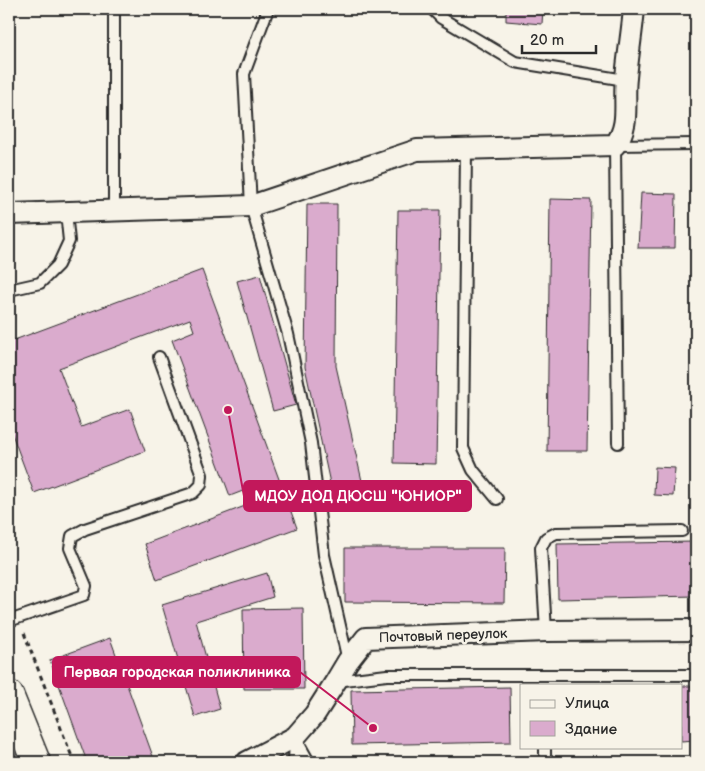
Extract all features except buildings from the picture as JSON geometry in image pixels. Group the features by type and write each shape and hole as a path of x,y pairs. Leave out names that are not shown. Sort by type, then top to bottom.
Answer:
{"main road":[{"path":"11,709 36,762"}],"street":[{"path":"9,214 252,206 417,150 615,145 622,136 626,120 626,80 634,9"},
{"name":"Почтовый переулок","path":"247,762 295,737 315,714 348,661 366,638 546,631 696,630"}],"lane":[{"path":"114,9 114,211"},
{"path":"268,9 244,74 252,206 288,334 311,442 324,555 348,661"},
{"path":"432,9 441,18 515,62 626,80"},
{"path":"618,443 615,145 696,144"},
{"path":"466,149 463,448 474,470 496,499"},
{"path":"9,290 40,283 58,266 68,241 66,212"},
{"path":"14,619 84,594 86,586 70,548 72,536 85,529 193,493 201,485 202,475 159,357"},
{"path":"546,631 541,548 546,538 556,533 682,531"},
{"path":"336,681 387,675 544,680 696,675"},
{"path":"294,762 295,737"},
{"path":"295,737 309,762"},
{"path":"545,748 545,762"}],"path":[{"path":"14,619 74,762"}],"place":[{"name":"МДОУ ДОД ДЮСШ \"ЮНИОР\"","path":"228,410"},
{"name":"Первая городская поликлиника","path":"373,728"}]}
